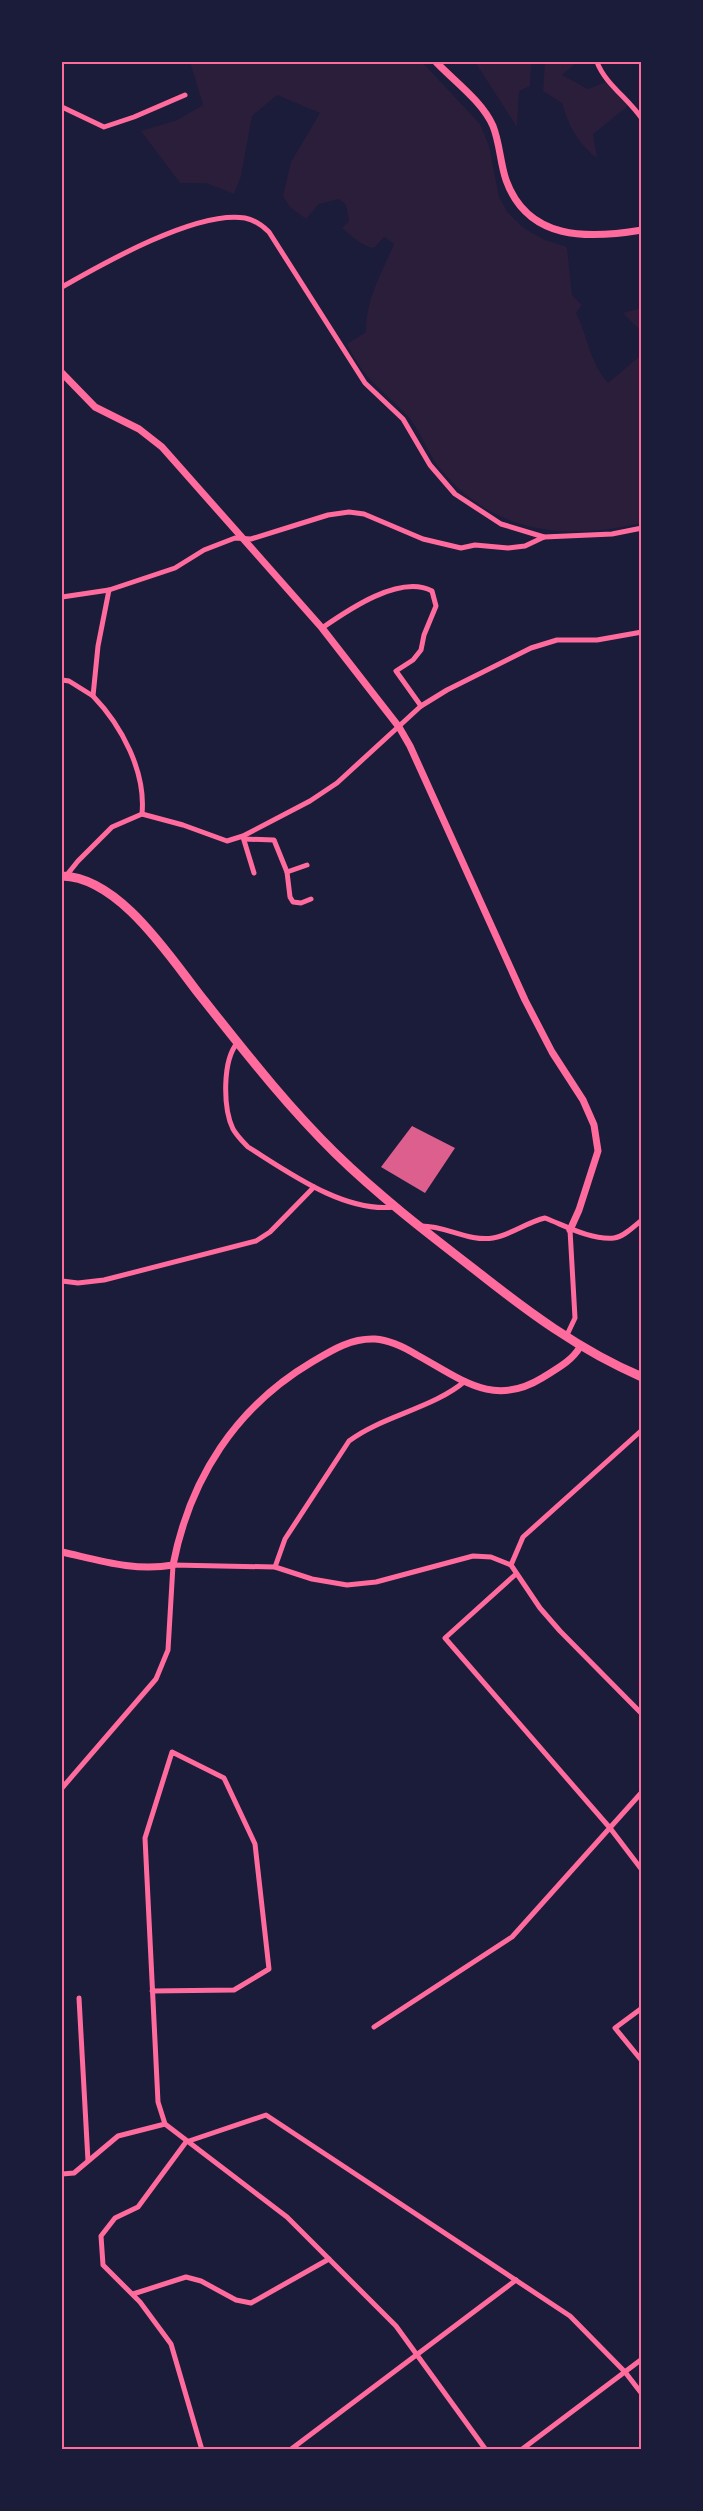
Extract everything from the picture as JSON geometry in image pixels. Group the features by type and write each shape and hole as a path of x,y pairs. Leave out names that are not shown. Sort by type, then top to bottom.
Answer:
{"main road":[{"path":"64,876 97,887 112,896 142,922 294,1108 335,1153 395,1207 511,1299 566,1338 642,1377"}],"street":[{"path":"436,62 485,112 493,125 506,179 513,196 528,214 550,229 587,236 642,230"},
{"path":"597,62 600,71 633,105 642,119"},
{"path":"62,107 104,127 135,117 185,95"},
{"path":"62,287 127,250 192,226 225,218 243,218 260,223 269,232 300,277 365,383 403,419 430,465 442,482 455,494 501,524 544,537 612,534 642,528"},
{"path":"62,373 95,407 139,429 162,447 322,628 399,727 440,809 525,1000 552,1052 583,1100 594,1125 598,1151 579,1210 570,1230 574,1318 566,1338"},
{"path":"62,597 109,590 175,568 204,550 227,540 251,539 318,518 349,512 364,514 423,539 461,548 476,545 508,548 525,546 544,537"},
{"path":"322,628 359,603 379,594 418,586 432,591 436,606 424,635 422,650 413,660 396,671 421,706"},
{"path":"93,696 98,646 109,590"},
{"path":"64,876 112,827 142,814 183,825 226,841 243,837 310,801 337,783 421,706 447,690 531,648 557,640 597,640 642,632"},
{"path":"62,680 69,681 93,696 117,726 142,789 142,814"},
{"path":"243,837 274,840 286,872 293,902 302,903 311,899"},
{"path":"243,837 254,873"},
{"path":"286,872 307,865"},
{"path":"238,1042 231,1052 226,1090 233,1128 248,1147 314,1187 371,1207 395,1207"},
{"path":"62,1281 71,1283 104,1280 256,1241 270,1232 314,1187"},
{"path":"420,1226 439,1227 477,1238 494,1238 545,1218 570,1230 614,1238 626,1233 642,1220"},
{"path":"62,1788 156,1679 168,1650 173,1564 190,1502 211,1461 258,1400 295,1372 351,1341 376,1339 405,1348 465,1381 492,1392 520,1389 564,1364 575,1355 580,1347"},
{"path":"274,1567 285,1539 349,1442 360,1433 421,1406 465,1381"},
{"path":"511,1565 523,1537 642,1430"},
{"path":"62,1552 122,1565 274,1567 312,1579 347,1585 376,1582 473,1556 491,1557 511,1565 560,1631 642,1714"},
{"path":"516,1574 445,1638 610,1828 642,1870"},
{"path":"152,1991 234,1990 269,1969 255,1844 224,1778 172,1752 145,1838 147,1874 158,2102 165,2124 287,2217 396,2326 486,2450"},
{"path":"374,2027 512,1937 642,1792"},
{"path":"79,1998 88,2161"},
{"path":"642,2008 615,2028 642,2061"},
{"path":"202,2450 171,2344 132,2294 104,2265 100,2236 115,2218 138,2207 186,2142 266,2115 570,2316 625,2372 642,2394"},
{"path":"62,2174 74,2173 118,2136 165,2124"},
{"path":"132,2294 186,2277 201,2281 236,2300 250,2302 329,2259"},
{"path":"290,2450 516,2280"},
{"path":"521,2450 642,2359"}],"shaded area":[{"path":"190,62 422,62 480,124 489,146 499,197 508,213 525,229 545,240 567,247 572,295 582,305 576,313 597,367 608,383 641,355 641,523 586,531 559,531 533,527 484,508 462,492 433,459 411,420 369,378 347,344 366,332 371,298 394,244 384,237 374,248 365,245 342,228 349,221 346,205 339,199 319,204 306,219 291,208 283,196 291,162 320,113 277,95 252,116 241,176 234,194 206,183 180,183 141,131 177,120 203,105"},
{"path":"475,62 538,62 531,65 530,86 519,91 517,127"},
{"path":"545,62 577,62 562,75 588,89 606,82 628,106 593,134 597,158 584,146 575,133 562,103 543,91"},
{"path":"642,308 641,331 623,313"}],"building":[{"path":"412,1126 455,1148 425,1193 381,1167"}]}
